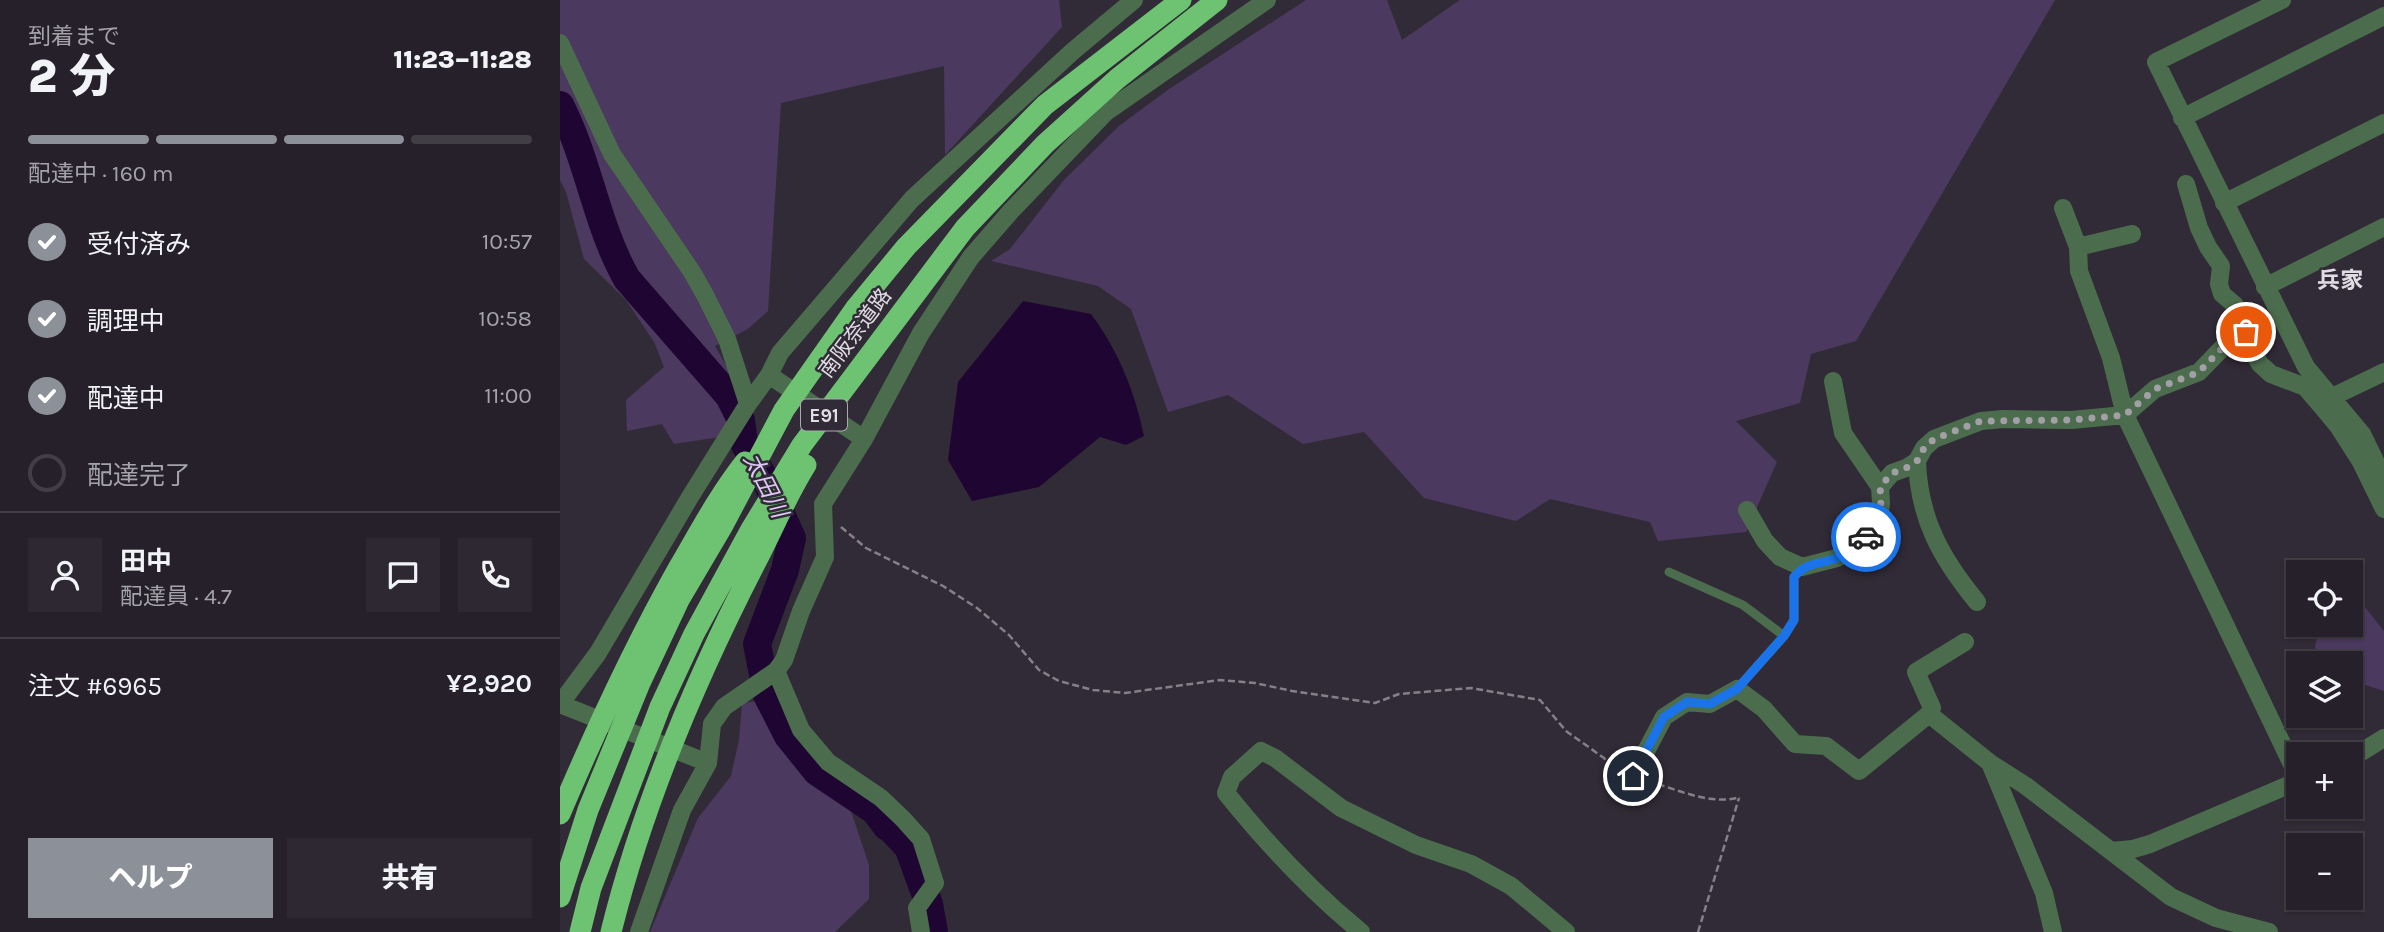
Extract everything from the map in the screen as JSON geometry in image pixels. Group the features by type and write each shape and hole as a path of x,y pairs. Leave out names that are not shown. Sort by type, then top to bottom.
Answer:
{"highway":[{"name":"南阪奈道路","path":"560,897 588,810 640,683 679,600 722,527 784,410 855,309 906,247 1045,105 1181,0"},
{"name":"南阪奈道路","path":"580,932 591,888 660,706 694,634 750,531 802,445 965,228 1045,144 1117,79 1217,0"},
{"path":"611,932 644,821 725,621 855,374"},
{"path":"560,814 617,683 663,596 719,495 784,410"}],"street":[{"path":"701,760 560,704 598,653 780,353 912,199 1073,51 1134,0"},
{"path":"639,932 712,724 724,707 776,671 783,660 825,557 823,504 856,433 971,257 1106,112 1267,0"},
{"path":"2282,0 2251,7 2156,62 2306,367 2362,435 2384,477"},
{"path":"2182,118 2384,16"},
{"path":"560,43 612,154 705,295 727,339 748,404"},
{"path":"2224,203 2384,123"},
{"path":"2186,184 2199,228 2221,266 2222,294 2235,305 2252,351 2260,364 2271,374 2305,387 2338,426 2361,462 2384,509"},
{"path":"2063,208 2078,247 2079,271 2111,358 2125,415 2286,754"},
{"path":"2266,287 2384,227"},
{"path":"2078,247 2132,234"},
{"path":"1880,487 1892,473 1917,461 1924,448 1934,439 1981,421 2071,420 2125,415 2155,389 2199,372 2230,340 2246,332"},
{"path":"2330,398 2384,372"},
{"path":"769,375 856,433"},
{"path":"1747,510 1765,541 1780,557 1802,567 1837,558 1855,549 1879,521 1880,487 1843,433 1833,381"},
{"path":"1917,461 1918,482 1929,526 1942,556 1977,602"},
{"path":"1633,776 1664,717 1687,702 1710,704 1737,689 1764,709 1795,744 1826,746 1859,771 1929,714 1932,708 1916,672 1965,642"},
{"path":"776,671 801,730 828,762 881,798 921,839 935,883 917,908 922,932"},
{"path":"1929,714 1990,763 2026,786 2171,897 2216,918 2269,932"},
{"path":"2363,751 2384,737"},
{"path":"1362,932 1327,904 1257,831 1226,793 1232,776 1261,751 1275,758 1341,808 1416,845 1471,864 1511,886 1566,932"},
{"path":"1990,763 2044,893 2053,932"},
{"path":"2111,851 2150,844 2286,784"}],"lane":[{"path":"1737,689 1784,636 1794,620 1794,577 1802,567"},
{"path":"1668,572 1742,605 1784,636"}],"path":[{"path":"824,509 866,548 943,586 978,608 1009,635 1039,670 1059,681 1093,690 1125,693 1220,680 1255,683 1376,703 1399,694 1471,688 1540,700 1566,731 1604,758 1612,769 1710,799 1729,801 1740,797 1698,932"}],"shaded area":[{"path":"560,0 1059,0 1062,27 945,155 944,66 781,103 768,311 748,329 715,346 743,395 720,437 674,444 662,424 627,431 626,400 664,367 654,342 626,300 584,259 566,192 560,180"},
{"path":"1306,0 1387,0 1402,40 1460,0 2055,0 1856,341 1811,354 1800,403 1736,421 1777,462 1746,532 1658,541 1650,522 1550,499 1516,521 1424,498 1364,432 1303,444 1228,395 1168,412 1131,309 1098,286 991,261 1010,249 1064,180 1119,126 1169,89"},
{"path":"1023,301 1091,314 1124,372 1136,403 1144,436 1126,445 1100,437 1039,487 972,501 948,460 958,382"},
{"path":"2363,608 2384,631 2384,691 2363,684 2363,651 2316,651 2318,637 2363,637"},
{"path":"757,701 773,732 850,808 869,865 869,899 835,932 650,932 698,818 731,776 739,740 742,703"}],"waterway":[{"name":"太田川","path":"560,105 570,126 616,258 627,279 729,396 741,420 744,443 767,483 792,538 785,570 757,644 767,695 788,736 817,772 875,811 908,847 929,904 934,932"}],"way so far":[{"path":"1866,537 1879,521 1880,487 1892,473 1917,461 1924,448 1934,439 1981,421 2071,420 2125,415 2155,389 2199,372 2230,340 2246,332"}],"district":[{"name":"兵家","path":"2340,280"}],"route":[{"path":"1633,776 1664,717 1687,702 1710,704 1737,689 1784,636 1794,620 1794,577 1802,567 1837,558 1855,549 1866,537"}]}
